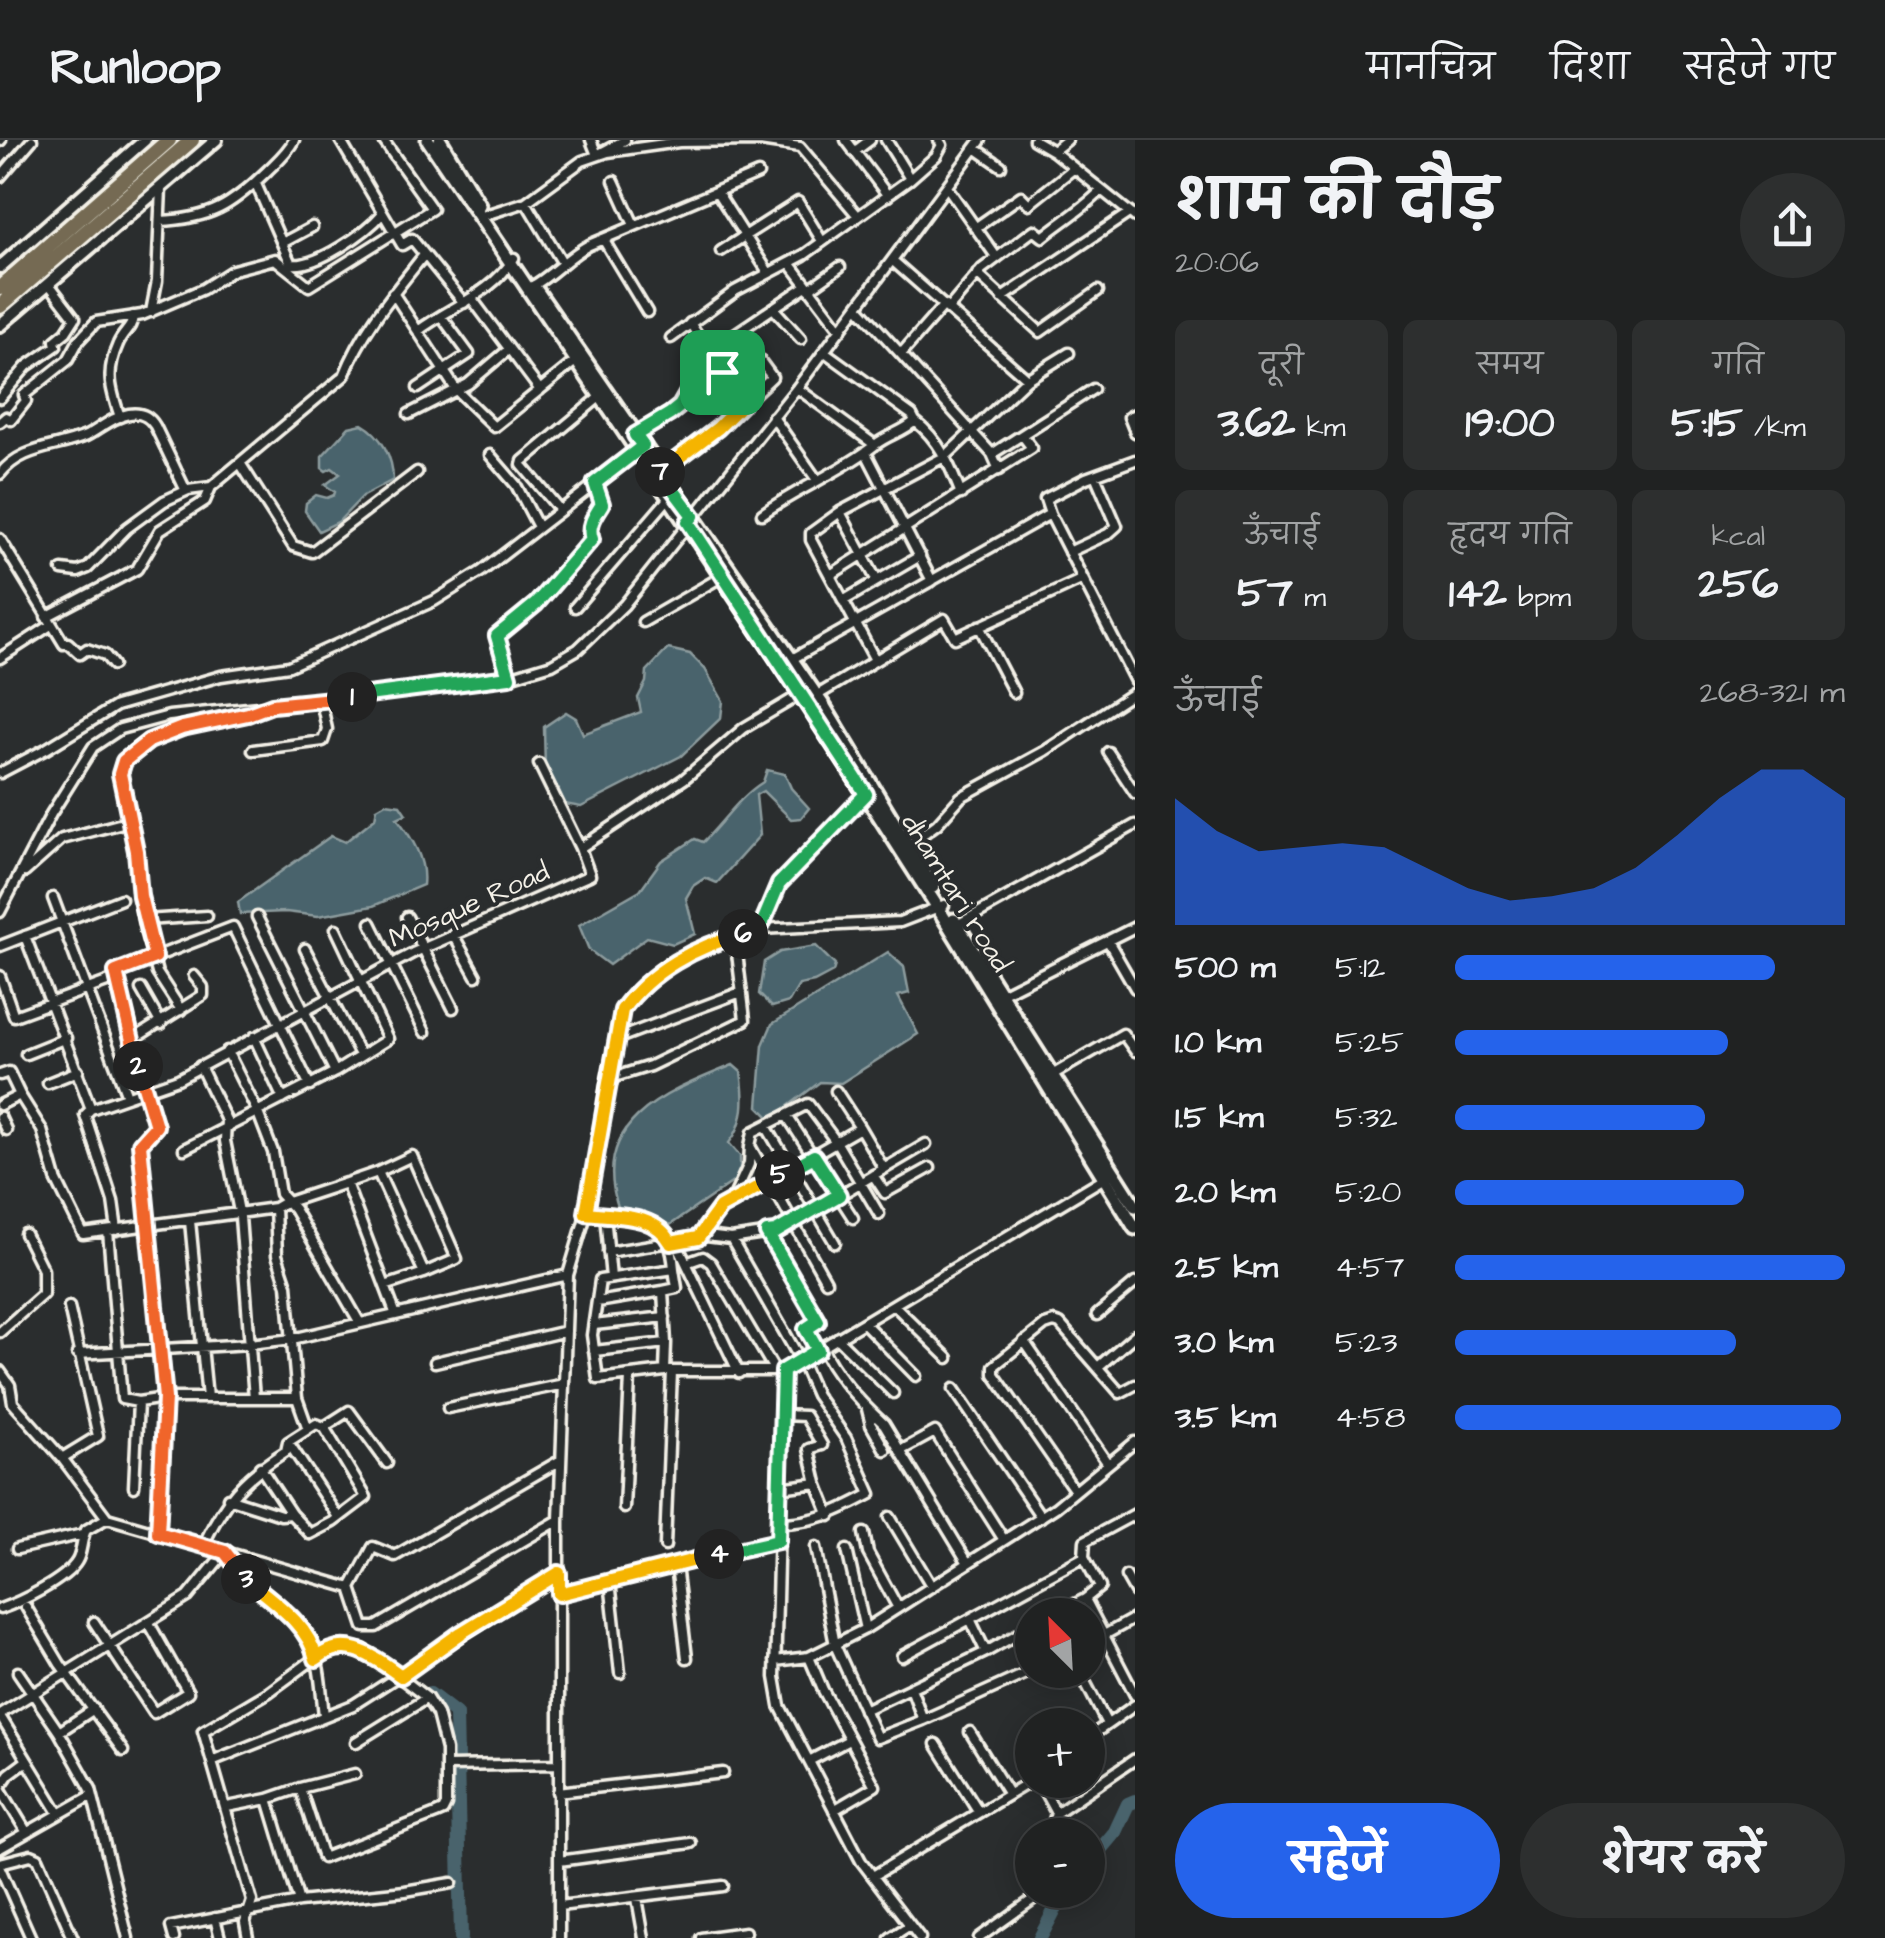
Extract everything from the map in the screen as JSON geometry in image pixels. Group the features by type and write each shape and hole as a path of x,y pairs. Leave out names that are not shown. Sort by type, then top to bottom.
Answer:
{"highway":[{"path":"0,288 169,140"},
{"path":"0,306 192,140"}],"main road":[{"path":"428,140 602,395 660,472 723,576 809,692"},
{"path":"443,141 512,261"},
{"path":"638,444 669,498 690,519 792,659 869,791 908,845 941,906 957,924 1052,1075 1109,1176 1135,1206"},
{"name":"dhamtari road","path":"869,791 1109,1176 1135,1228"}],"street":[{"path":"0,177 32,140"},
{"path":"0,267 145,140"},
{"path":"0,325 216,140"},
{"path":"160,222 212,213 256,184 294,140"},
{"path":"340,140 402,245 412,239 540,390"},
{"path":"0,422 6,417 11,420 26,401 24,396 68,360 79,340 96,322 151,312 203,289 233,270 275,259 309,286 432,209 383,140"},
{"path":"591,140 598,155"},
{"path":"485,215 526,202 566,171 625,140"},
{"path":"846,140 888,196"},
{"path":"854,152 870,140"},
{"path":"886,140 910,179"},
{"path":"670,338 888,196 936,156 942,145 939,140"},
{"path":"1002,298 1132,215 1034,140"},
{"path":"1053,151 1067,140"},
{"path":"598,155 679,142 760,141 800,147 858,216"},
{"path":"0,912 51,814 93,747 120,729 169,716 509,677 552,664 578,649 602,629 797,388 978,144 1001,166"},
{"path":"975,228 1021,196 1029,204 1072,169"},
{"path":"530,288 550,277 562,262 603,239 758,174"},
{"path":"614,182 634,225"},
{"path":"256,184 291,264 314,262 365,230 383,213"},
{"path":"151,312 161,188"},
{"path":"946,188 998,258"},
{"path":"902,354 977,274 1034,230 1043,237 1102,190"},
{"path":"716,192 768,272"},
{"path":"526,202 562,262"},
{"path":"722,251 798,202 822,241"},
{"path":"284,242 312,227"},
{"path":"603,239 647,312"},
{"path":"62,570 78,572 88,568 127,528 164,501 186,490 210,487 344,376 359,342 424,255"},
{"path":"418,331 496,281 512,261"},
{"path":"893,261 1027,379"},
{"path":"790,263 841,330"},
{"path":"708,352 840,266"},
{"path":"977,274 1040,332 1098,291"},
{"path":"0,398 19,374 56,346 55,340 74,323 75,318 48,284"},
{"path":"394,293 457,391 494,427 578,359"},
{"path":"858,308 992,454 999,470"},
{"path":"774,309 801,339"},
{"path":"120,417 111,396 110,379 117,345 130,329 133,316"},
{"path":"418,388 469,354 442,316"},
{"path":"690,323 742,404"},
{"path":"660,472 718,428 772,377 739,332"},
{"path":"409,414 457,391 508,350"},
{"path":"824,352 927,430 946,456 961,494"},
{"path":"874,658 811,540 811,533 840,512 946,456 1027,379 1070,353"},
{"path":"0,773 46,750 116,706 221,676 289,666 434,601 482,571 595,483 680,406 688,392 722,372"},
{"path":"797,388 875,444"},
{"path":"992,454 1093,390"},
{"path":"559,509 522,465 523,461 602,395"},
{"path":"0,474 18,457 75,440 130,414 150,417 186,490"},
{"path":"1135,414 1129,417 1135,432"},
{"path":"773,417 817,480"},
{"path":"762,514 867,454 875,444 904,431 915,421"},
{"path":"832,574 1032,448 1022,435"},
{"path":"867,454 932,581"},
{"path":"490,455 516,485 537,525"},
{"path":"1135,460 1044,499 1135,681"},
{"path":"240,464 294,546 312,552 417,472"},
{"path":"1070,552 1108,534 1116,526 1094,475"},
{"path":"509,677 497,636 536,604 592,539 593,517 602,504 595,483"},
{"path":"0,658 48,621 137,568 160,530 205,501 210,487"},
{"path":"575,607 669,498"},
{"path":"840,512 877,580"},
{"path":"792,659 1050,514"},
{"path":"0,539 65,645 68,643 80,654 87,649 105,656 113,666"},
{"path":"843,601 920,556"},
{"path":"643,622 723,576"},
{"path":"1014,693 979,626 1083,579"},
{"name":"Mosque Road","path":"91,1109 178,1079 424,948 590,875 580,848 684,779 744,728 944,619 955,638 979,626"},
{"path":"908,845 937,824 960,797 1045,751 1135,692"},
{"path":"254,750 323,740 327,730 321,701"},
{"path":"181,1010 157,973 120,774 124,761 149,741 182,728 272,705"},
{"path":"1108,752 1135,794"},
{"path":"539,764 580,848"},
{"path":"760,929 779,884 869,791"},
{"path":"18,880 62,839 130,822"},
{"path":"957,924 1133,829"},
{"path":"54,898 128,1096"},
{"path":"0,946 121,899"},
{"path":"560,1938 559,1520 568,1274 586,1213 622,1010 636,991 664,967 736,936 760,929 900,922 941,906"},
{"path":"145,920 207,916"},
{"path":"408,916 453,1008"},
{"path":"257,918 335,1072"},
{"path":"371,923 425,1032"},
{"path":"158,1533 165,1398 140,1144 156,1126 116,972 232,927 310,1086"},
{"path":"1000,994 1135,928"},
{"path":"184,1149 310,1086 388,1039 336,929"},
{"path":"453,934 476,976"},
{"path":"25,936 91,1109 85,1115 112,1201 122,1399 138,1402 165,1398 298,1398"},
{"path":"608,1079 650,1066 745,1020 736,936"},
{"path":"1108,941 1135,988"},
{"path":"305,950 360,1055"},
{"path":"0,976 14,1016"},
{"path":"132,1040 203,995 203,987 194,976"},
{"path":"2,1022 118,978"},
{"path":"140,989 161,1024"},
{"path":"616,1039 742,992"},
{"path":"1052,1075 1123,1034 1135,1051"},
{"path":"254,1037 283,1099"},
{"path":"26,1054 66,1038"},
{"path":"228,1051 258,1113 272,1152 280,1194 360,1323"},
{"path":"200,1066 226,1120 239,1214 254,1398"},
{"path":"48,1083 78,1071"},
{"path":"0,1075 9,1072 42,1130 56,1178 83,1234 275,1208 412,1156 457,1260 385,1286"},
{"path":"836,1091 902,1183"},
{"path":"0,1106 20,1094"},
{"path":"731,1202 749,1164 753,1132 808,1104 880,1214"},
{"path":"787,1116 853,1218"},
{"path":"0,1117 6,1130"},
{"path":"766,1126 835,1243"},
{"path":"698,1238 720,1208 860,1128"},
{"path":"608,1252 698,1238 731,1240 767,1233 926,1144"},
{"path":"750,1146 826,1280"},
{"path":"873,1175 885,1193 930,1168"},
{"path":"378,1172 424,1273"},
{"path":"674,1269 600,1280 594,1326 598,1379 668,1371 779,1371 1109,1176"},
{"path":"346,1183 396,1315"},
{"path":"275,1208 277,1256 287,1285 298,1398 308,1430"},
{"path":"586,1213 649,1220 665,1232 686,1263 740,1372"},
{"path":"605,1215 611,1278"},
{"path":"190,1221 207,1398"},
{"path":"767,1233 818,1321 806,1329 884,1424 968,1564"},
{"path":"0,1332 44,1294 43,1270 25,1234"},
{"path":"731,1240 816,1395 846,1438 870,1494 830,1516 807,1523 779,1523"},
{"path":"597,1302 677,1288 673,1242"},
{"path":"686,1263 703,1257 711,1263 779,1371 782,1414 776,1661 780,1706 873,1876 920,1938"},
{"path":"77,1354 292,1339 568,1274"},
{"path":"1097,1314 1135,1283"},
{"path":"663,1291 668,1371 666,1546"},
{"path":"894,1304 948,1358"},
{"path":"62,1458 98,1436 69,1307"},
{"path":"594,1326 664,1317"},
{"path":"1075,1492 994,1374 994,1366 1054,1322 1060,1324 1120,1393 1135,1385"},
{"path":"864,1323 916,1376"},
{"path":"435,1362 566,1332"},
{"path":"1099,1366 1135,1335"},
{"path":"837,1338 893,1393"},
{"path":"1024,1342 1108,1464"},
{"path":"594,1351 666,1343"},
{"path":"0,1371 10,1384 13,1403 108,1518 351,1588"},
{"path":"624,1508 630,1378"},
{"path":"448,1408 564,1384"},
{"path":"954,1389 1040,1517"},
{"path":"134,1487 138,1402"},
{"path":"867,1408 886,1450"},
{"path":"324,1428 350,1410 387,1463"},
{"path":"782,1414 805,1416 818,1436 822,1445 810,1449 817,1483 830,1516"},
{"path":"203,1546 228,1498 260,1467 286,1450 288,1442 316,1424 324,1428 366,1497 310,1534 260,1467"},
{"path":"900,1452 935,1432 1004,1540"},
{"path":"288,1442 338,1517"},
{"path":"776,1661 809,1657 865,1629 1040,1517 1135,1442"},
{"path":"559,1520 376,1627 364,1627 351,1588 373,1547 395,1556 561,1460"},
{"path":"780,1488 817,1483"},
{"path":"228,1498 281,1515 292,1514"},
{"path":"1086,1598 1100,1587 1084,1556 1086,1541 1135,1514"},
{"path":"890,1517 932,1587"},
{"path":"18,1549 83,1534 108,1518"},
{"path":"864,1533 868,1553 898,1608"},
{"path":"0,1609 23,1601 71,1568 78,1560 83,1534"},
{"path":"559,1594 778,1541"},
{"path":"816,1548 835,1646 877,1738 1015,1679"},
{"path":"846,1550 865,1629"},
{"path":"58,1813 0,1715 188,1597 225,1552"},
{"path":"225,1552 241,1574 298,1624 314,1648 324,1715"},
{"path":"902,1656 1084,1556"},
{"path":"676,1565 687,1658"},
{"path":"214,1760 353,1705 559,1573"},
{"path":"1126,1576 1135,1592"},
{"path":"610,1581 620,1673"},
{"path":"26,1606 60,1664 123,1751"},
{"path":"1135,1618 1105,1634 1135,1695"},
{"path":"971,1621 986,1652"},
{"path":"94,1622 154,1713 188,1692 149,1623"},
{"path":"864,1710 1015,1636"},
{"path":"248,1938 244,1922 252,1900 203,1731 207,1726 269,1692 326,1650 363,1649 401,1676 426,1698 437,1714 444,1733 443,1811 322,1858 300,1788"},
{"path":"809,1657 875,1786 834,1810"},
{"path":"18,1672 59,1732 90,1789 128,1938"},
{"path":"911,1688 923,1720"},
{"path":"1088,1688 1107,1724 1135,1705"},
{"path":"356,1742 426,1698"},
{"path":"59,1732 94,1709"},
{"path":"970,1732 1008,1793"},
{"path":"808,1761 849,1740"},
{"path":"936,1744 979,1812"},
{"path":"1054,1818 1056,1812 1135,1759"},
{"path":"25,1762 0,1788 26,1831"},
{"path":"446,1766 558,1764"},
{"path":"558,1792 723,1772"},
{"path":"227,1808 355,1774"},
{"path":"873,1876 1015,1790"},
{"path":"0,1848 90,1796"},
{"path":"1047,1798 1056,1812"},
{"path":"268,1799 299,1902"},
{"path":"559,1861 692,1844"},
{"path":"31,1938 0,1866 31,1855 38,1858 72,1938"},
{"path":"174,1938 172,1927 247,1910 452,1883"},
{"path":"559,1906 722,1886"},
{"path":"637,1898 644,1938"},
{"path":"979,1938 1022,1908"},
{"path":"215,1918 220,1938"},
{"path":"890,1938 910,1926"},
{"path":"701,1938 745,1932"}],"water":[{"path":"362,424 385,448 393,480 363,496 338,522 319,531 305,511 306,503 316,495 334,495 325,485 340,474 332,468 322,468 322,456 349,427"},
{"path":"668,649 690,654 705,669 723,701 721,718 681,756 581,807 559,803 545,771 544,727 566,712 576,718 583,734 641,712 638,698 647,671"},
{"path":"767,770 785,774 791,788 809,808 801,818 791,819 763,791 756,795 760,835 717,883 705,878 693,886 686,898 695,934 673,944 647,937 609,965 589,950 579,925 640,890 661,861 695,839 703,842 763,782"},
{"path":"386,803 400,805 406,814 397,818 420,858 423,885 373,906 318,916 286,912 240,914 238,902 331,836 345,842 375,818 377,808"},
{"path":"816,946 835,965 833,972 799,985 789,1002 772,1007 759,994 764,962 780,952"},
{"path":"888,952 904,967 909,993 898,996 918,1034 841,1083 820,1082 771,1119 758,1106 763,1045 772,1024"},
{"path":"733,1065 741,1072 743,1100 739,1127 729,1143 740,1156 740,1177 670,1225 644,1214 619,1210 612,1179 614,1154 624,1132 660,1099"}],"waterway":[{"path":"430,1694 456,1714 461,1938"},
{"path":"1105,1844 1128,1804 1135,1801"},
{"path":"1040,1938 1056,1908"}],"route":[{"path":"722,372 742,404 718,428 660,472 693,516 688,522 866,794 779,884 760,929 723,939 664,967 636,991 622,1010 586,1213 649,1220 665,1232 671,1243 698,1238 720,1208 814,1156 839,1195 776,1232 767,1233 818,1321 806,1329 818,1350 783,1371 778,1541 559,1594 559,1573 461,1633 401,1676 363,1649 326,1650 316,1659 314,1648 298,1624 241,1574 225,1552 158,1533 165,1398 140,1144 156,1126 116,972 155,957 150,950 120,774 124,761 149,741 182,728 272,705 509,677 497,636 536,604 592,539 593,517 602,504 595,483 643,446 635,435 680,406 688,392 722,372"}]}
